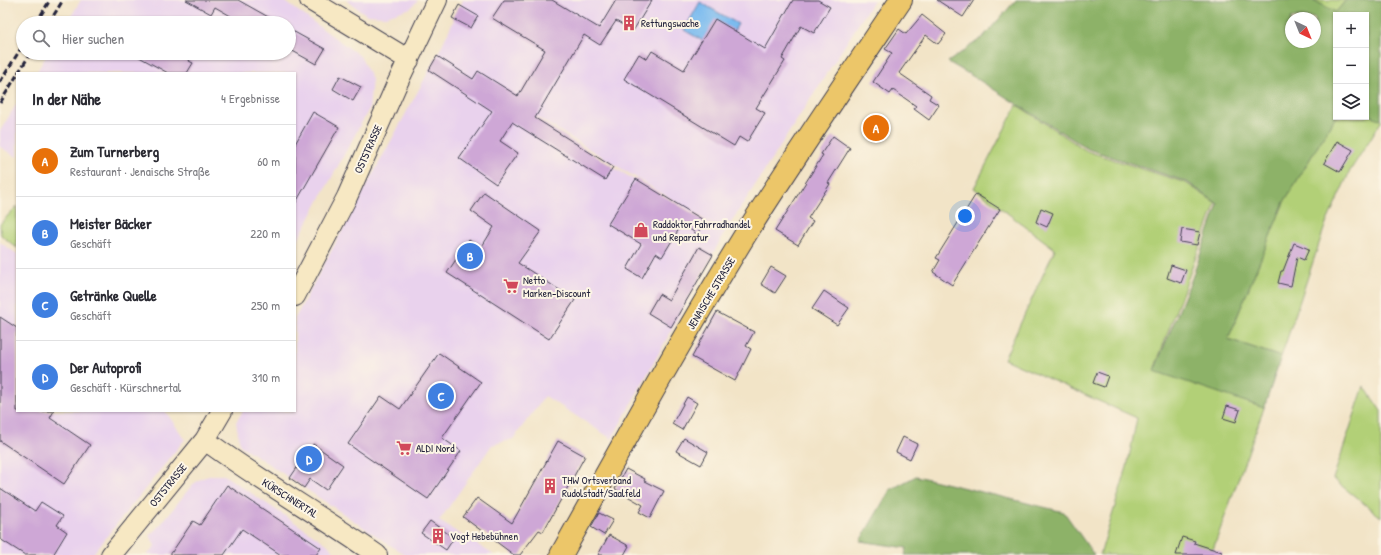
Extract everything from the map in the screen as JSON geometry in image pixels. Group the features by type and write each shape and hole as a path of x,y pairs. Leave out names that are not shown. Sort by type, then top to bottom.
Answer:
{"main road":[{"name":"JENAISCHE STRASSE","path":"561,555 657,383 747,232 900,0"}],"street":[{"name":"OSTSTRASSE","path":"296,294 347,197 396,86 437,0"},
{"path":"312,1 409,60"},
{"name":"OSTSTRASSE","path":"111,555 205,440 221,412"},
{"name":"KÜRSCHNERTAL","path":"205,440 242,467 348,534 377,555"}],"shaded area":[{"path":"81,0 283,0 360,56 372,79 369,109 296,243 296,72 37,72 44,60 296,60 296,16 71,16"},
{"path":"346,0 418,0 411,8 386,16 367,15"},
{"path":"463,0 874,0 725,232 612,439 545,396 513,439 492,445 439,521 494,555 405,555 240,445 236,422 242,412 296,412 296,316 437,56","holes":["481,83 712,224 613,167"]},
{"path":"16,105 16,156 0,147 0,131"},
{"path":"0,242 16,253 16,412 166,412 185,439 92,555 0,555"},
{"path":"213,475 224,475 327,544 337,555 147,555 155,546 150,535 161,524 192,485 202,478"}],"green space":[{"path":"1016,0 1313,0 1336,12 1333,12 1334,120 1284,202 1228,339 1281,357 1264,408 1154,371 1192,278 1218,204 1187,182 1088,149 948,62 983,37"},
{"path":"1313,0 1346,0 1336,12"},
{"path":"1346,0 1381,0 1381,120 1369,114 1369,12 1336,12"},
{"path":"1017,105 1087,151 1186,183 1216,203 1154,370 1264,408 1211,555 1100,555 1127,467 1137,418 1004,359 1055,249 974,188"},
{"path":"1369,114 1381,120 1350,171 1325,226 1281,357 1228,339 1284,202 1334,120 1369,120"},
{"path":"16,207 16,247 1,235 0,224"},
{"path":"1364,386 1381,411 1381,517 1333,479"},
{"path":"916,476 1064,512 1094,555 905,555 907,548 860,541 890,490"}],"water":[{"path":"700,2 738,24 722,52 684,30"}],"building":[{"path":"186,0 238,0 267,16 231,16 215,7 211,14"},
{"path":"504,0 552,0 599,28 616,0 652,0 633,31 616,21 600,45 584,35 535,118 613,167 605,180 512,122 500,141 518,153 496,184 459,158 492,111 429,70 437,56 473,79 478,71 518,96 545,50 492,18"},
{"path":"793,0 818,0 830,7 814,33 801,26 782,59 785,61 756,108 765,113 747,142 739,137 734,146 624,79 639,54 647,59 652,51 684,70 715,19 765,49"},
{"path":"937,0 974,0 963,17"},
{"path":"459,5 478,16 471,28 452,18"},
{"path":"922,15 946,34 938,44 926,35 899,73 931,95 929,99 939,105 929,120 914,109 916,106 893,90 890,94 873,82 892,53 885,49 899,29 906,34"},
{"path":"296,33 325,49 316,64 296,53"},
{"path":"145,60 190,60 193,63 188,72 166,72"},
{"path":"340,76 361,87 353,101 333,89"},
{"path":"313,112 339,127 296,202 296,142"},
{"path":"833,136 850,148 828,183 830,184 808,218 813,221 798,245 775,231 823,155 821,154"},
{"path":"1337,141 1353,150 1340,172 1324,163"},
{"path":"636,179 705,221 697,234 682,224 662,257 656,253 642,278 627,269 641,244 608,224"},
{"name":"Netto Marken-Discount","path":"484,192 541,231 518,263 575,300 549,339 447,273 469,240 481,248 494,227 471,211"},
{"path":"976,194 1000,209 952,285 933,272 940,260 936,258"},
{"path":"1041,208 1053,213 1047,227 1036,222"},
{"path":"1182,229 1200,232 1197,245 1180,242"},
{"path":"1294,243 1309,249 1304,260 1297,257 1291,286 1278,283 1281,271 1283,271"},
{"path":"699,247 713,255 671,327 648,313 659,294 669,300"},
{"path":"1171,265 1186,270 1181,283 1167,278"},
{"path":"771,267 786,276 775,293 761,284"},
{"path":"824,291 849,308 837,325 812,309"},
{"path":"717,312 754,332 746,346 751,349 735,381 692,357"},
{"path":"0,317 16,327 16,412 53,412 50,418 90,445 64,484 0,441"},
{"name":"ALDI Nord","path":"439,353 481,382 442,438 461,451 428,499 348,444 381,396 400,409"},
{"path":"1097,372 1108,376 1104,387 1093,383"},
{"path":"687,397 697,403 682,430 672,424"},
{"path":"1227,406 1240,410 1236,422 1223,418"},
{"path":"903,437 917,444 910,459 896,452"},
{"path":"684,438 708,452 701,465 676,451"},
{"path":"558,441 585,456 543,532 539,530 520,555 514,555 463,517 477,498 512,523"},
{"path":"313,444 343,465 326,490 310,479 304,488 290,478"},
{"path":"626,469 645,479 644,481 664,491 650,518 639,512 643,505 615,489"},
{"path":"227,485 321,548 316,555 281,555 242,529 224,555 170,555 193,521 200,525"},
{"path":"0,488 35,511 41,502 63,516 57,525 67,532 53,555 25,555 0,539"},
{"path":"599,513 613,520 604,535 591,527"},
{"name":"Vogt Hebebühnen","path":"430,521 454,538 446,550 421,533"},
{"path":"609,535 629,546 624,555 598,555"},
{"path":"1182,537 1195,541 1194,543 1222,552 1222,555 1176,555"}],"railway":[{"path":"40,16 50,0"},
{"path":"53,16 63,0"},
{"path":"0,82 16,56"},
{"path":"19,72 26,60"},
{"path":"0,103 16,77"}],"place":[{"name":"Rettungswache","path":"629,23"},
{"name":"Zum Turnerberg","path":"876,128"},
{"name":"Raddoktor Fahrradhandel und Reparatur","path":"641,230"},
{"name":"Meister Bäcker","path":"470,256"},
{"name":"Netto Marken-Discount","path":"511,286"},
{"name":"Getränke Quelle","path":"441,396"},
{"name":"ALDI Nord","path":"404,448"},
{"name":"Der Autoprofi","path":"309,459"},
{"name":"THW Ortsverband Rudolstadt/Saalfeld","path":"550,486"},
{"name":"Vogt Hebebühnen","path":"438,536"}]}
